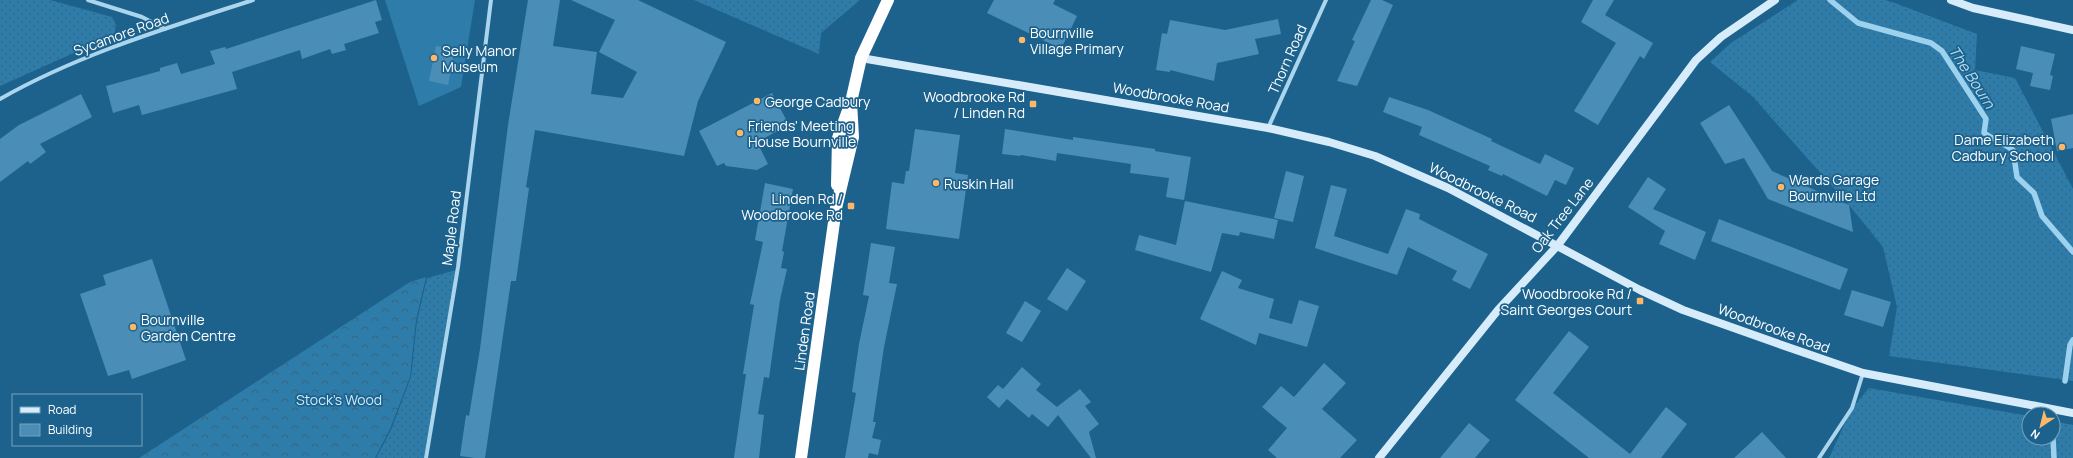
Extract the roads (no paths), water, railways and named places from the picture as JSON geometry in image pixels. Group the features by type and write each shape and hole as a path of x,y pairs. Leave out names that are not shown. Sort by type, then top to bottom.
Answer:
{"highway":[{"name":"Linden Road","path":"801,458 836,208 838,138 851,102 861,58 888,0"}],"street":[{"path":"88,0 142,17 165,29"},
{"name":"Sycamore Road","path":"0,99 32,81 81,59 253,0"},
{"name":"Maple Road","path":"426,458 458,267 491,0"},
{"name":"Thorn Road","path":"1268,128 1326,0"},
{"name":"Oak Tree Lane","path":"1379,458 1498,310 1558,244 1696,60 1721,37 1775,0"},
{"path":"1951,0 1973,8 2073,30"},
{"name":"Woodbrooke Road","path":"861,58 1268,128 1329,142 1375,156 1448,188 1558,244 1640,290 1683,310 1863,373 2073,413"},
{"path":"1819,458 1852,408 1863,373"}],"waterway":[{"name":"The Bourn","path":"1830,0 1858,23 1931,43 1942,51 1986,119 1984,133 2013,150 2017,177 2034,193 2042,216 2073,252"},
{"name":"The Bourn","path":"2065,381 2070,345 2073,340"},
{"name":"The Bourn","path":"2053,446 2054,458"}],"place":[{"name":"Bournville Village Primary","path":"1022,40"},
{"name":"Selly Manor Museum","path":"434,58"},
{"name":"George Cadbury","path":"757,101"},
{"name":"Woodbrooke Rd / Linden Rd","path":"1033,104"},
{"name":"Friends' Meeting House Bournville","path":"740,133"},
{"name":"Dame Elizabeth Cadbury School","path":"2062,147"},
{"name":"Ruskin Hall","path":"936,183"},
{"name":"Wards Garage Bournville Ltd","path":"1781,187"},
{"name":"Linden Rd / Woodbrooke Rd","path":"851,206"},
{"name":"Woodbrooke Rd / Saint Georges Court","path":"1640,301"},
{"name":"Bournville Garden Centre","path":"133,327"}],"park label":[{"name":"Stock's Wood","path":"339,399"}]}
